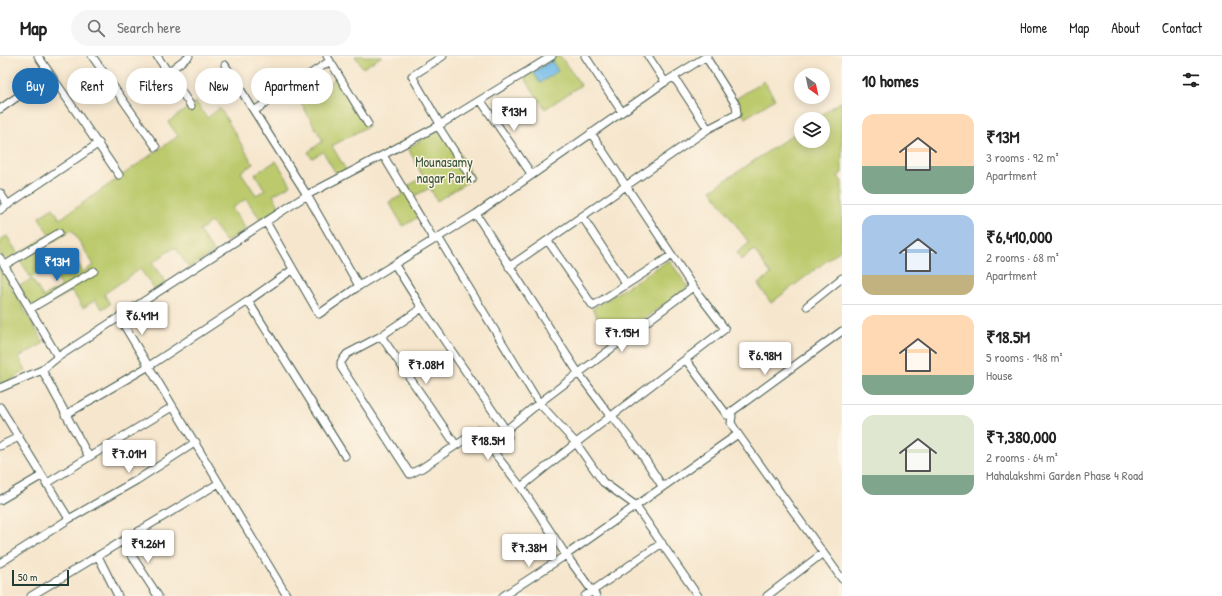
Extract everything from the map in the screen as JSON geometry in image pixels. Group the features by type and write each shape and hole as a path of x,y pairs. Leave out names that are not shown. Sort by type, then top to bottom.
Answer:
{"street":[{"path":"38,56 46,68"},
{"path":"92,56 156,147"},
{"path":"158,56 166,68"},
{"path":"173,68 188,56"},
{"path":"443,56 412,76 439,125 472,179"},
{"path":"0,388 42,370 58,357 307,195 439,125 481,101 552,56"},
{"path":"585,56 622,112"},
{"path":"648,56 665,82"},
{"path":"266,222 292,270 319,314 360,286 476,214 665,82 706,56 736,105 737,114 708,129 509,267"},
{"path":"254,111 328,59 368,124"},
{"path":"225,65 307,195 360,286"},
{"path":"674,77 708,129"},
{"path":"59,87 99,143 119,175"},
{"path":"187,100 191,106"},
{"path":"0,109 12,101"},
{"path":"481,101 532,175"},
{"path":"521,487 576,443 726,329 693,286 591,133"},
{"path":"0,210 99,143"},
{"path":"383,155 539,403 576,443 603,482 635,505 698,596"},
{"path":"0,193 8,205"},
{"path":"476,214 579,374 641,453 662,486"},
{"path":"582,216 626,284"},
{"path":"5,265 59,233"},
{"path":"548,241 593,306 672,255"},
{"path":"0,258 58,357"},
{"path":"395,264 422,308 506,430 508,437 493,451"},
{"path":"65,415 149,366 248,301 292,270"},
{"path":"30,309 94,271"},
{"path":"808,306 842,278"},
{"path":"506,430 539,403 693,286"},
{"path":"248,301 345,456"},
{"path":"422,308 381,336 347,354 341,362 342,367 410,474 422,468 479,430 521,487 594,594"},
{"path":"119,317 172,407 196,442 287,596"},
{"path":"727,415 842,331"},
{"path":"381,336 456,445"},
{"path":"686,360 727,415 732,416 731,423 738,434 823,553 839,569 842,579"},
{"path":"42,370 89,457"},
{"path":"0,407 41,476 69,519"},
{"path":"46,484 172,407"},
{"path":"503,596 566,555 738,434"},
{"path":"0,446 19,437"},
{"path":"0,563 69,519 137,480 196,442"},
{"path":"0,500 41,476"},
{"path":"31,596 219,483"},
{"path":"123,542 158,596"},
{"path":"586,596 594,594 662,543"},
{"path":"767,596 823,553"},
{"path":"98,556 118,596"}],"green space":[{"path":"355,56 382,56 363,68"},
{"path":"557,56 560,56 581,85 545,109 524,77"},
{"path":"338,77 368,126 332,146 346,170 337,175 323,152 312,158 308,152 323,141 301,104 333,104 333,80"},
{"path":"764,81 775,99 745,118 734,100"},
{"path":"842,101 842,173 838,176 842,182 842,249 771,303 758,284 771,274 754,250 741,260 737,253 749,243 711,190 794,134 794,148 830,148 830,112 826,112"},
{"path":"195,103 207,118 220,108 253,164 241,172 256,195 265,190 255,174 276,161 291,185 273,195 280,208 261,220 246,199 232,208 246,229 226,242 211,222 199,231 214,252 189,268 175,247 152,263 166,283 155,290 140,269 104,294 110,304 102,309 95,300 83,308 72,291 34,312 19,286 32,279 43,297 61,287 56,278 68,271 62,260 73,254 83,272 94,265 72,230 42,248 52,265 31,278 20,260 7,266 0,254 0,240 7,236 18,254 49,235 39,217 53,208 60,219 178,136 168,122"},
{"name":"Mounasamy nagar Park","path":"444,127 474,178 437,201 430,188 412,197 422,215 403,226 389,202 403,195 401,190 423,177 408,148"},
{"path":"669,260 688,287 613,341 592,309"},
{"path":"0,268 44,343 19,357 26,371 0,386"}],"water":[{"path":"552,61 558,71 540,83 533,72"}]}
